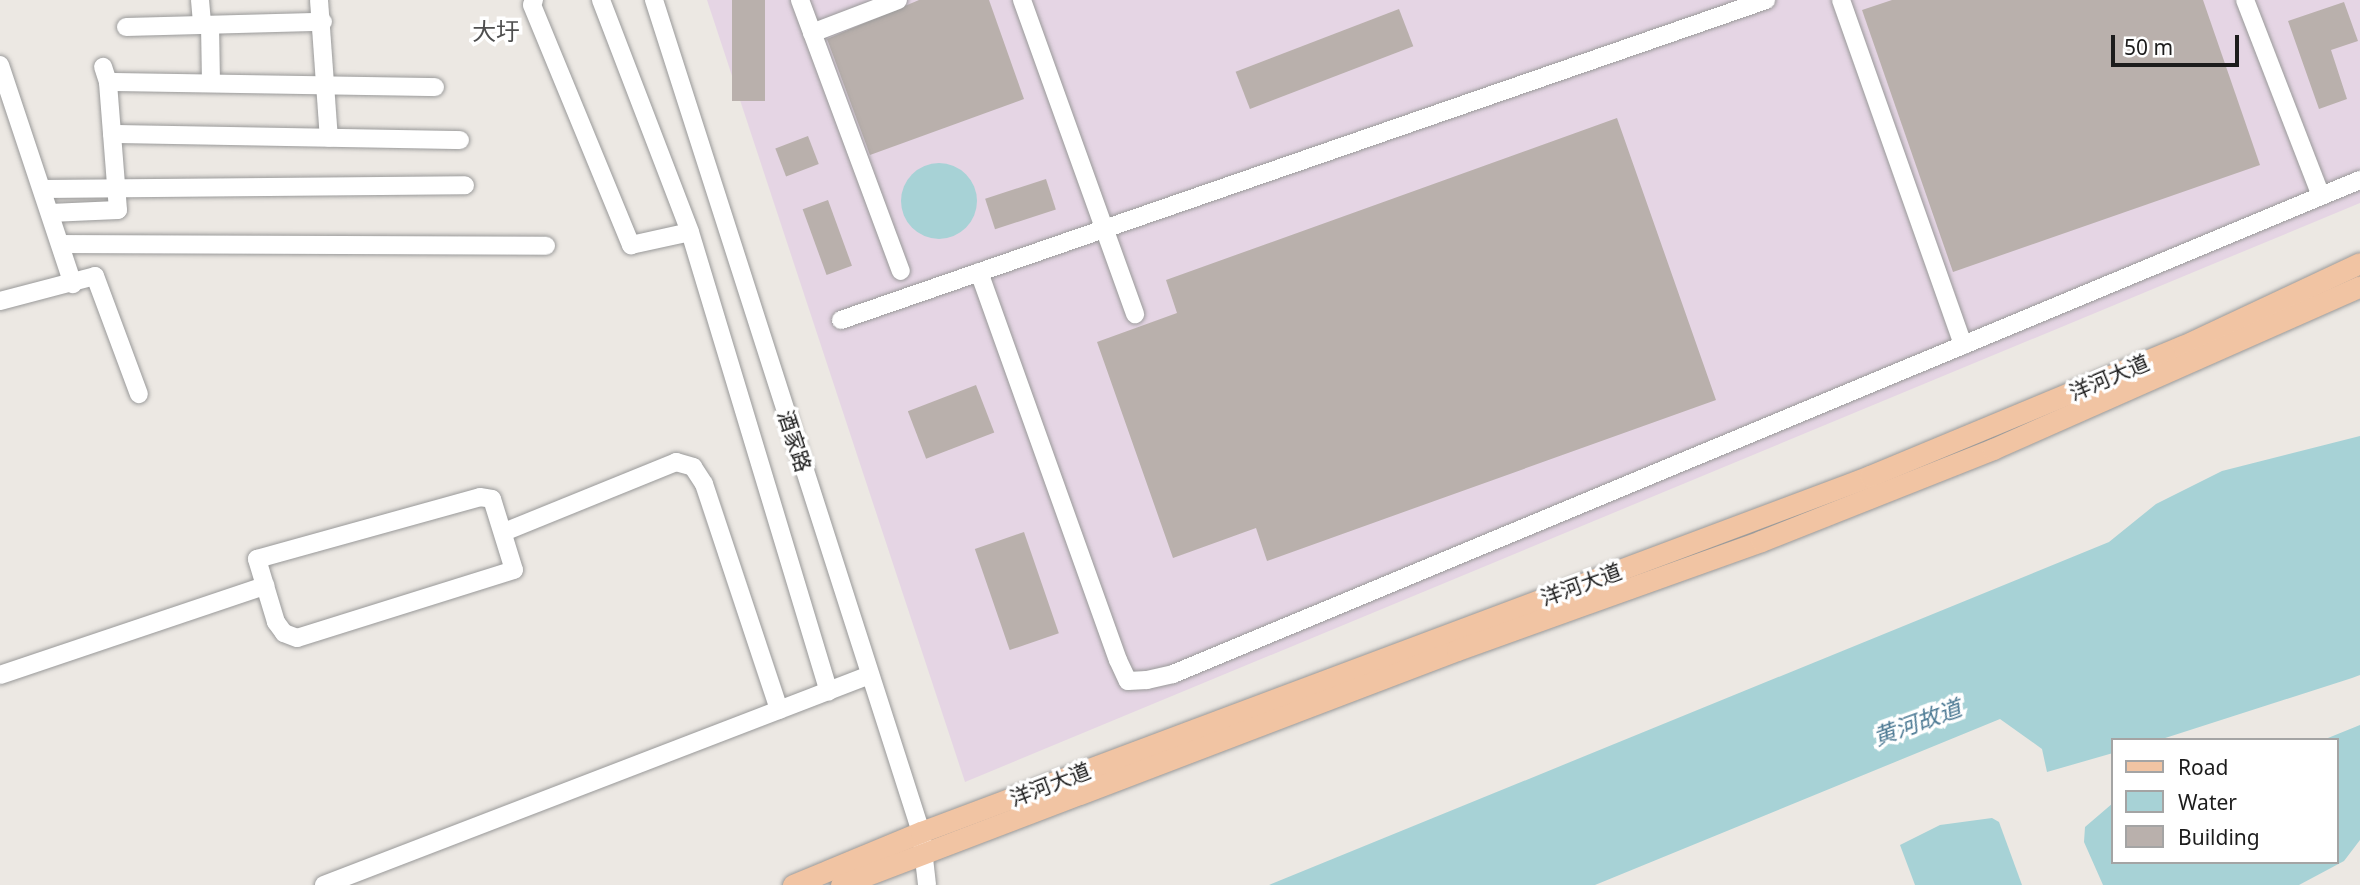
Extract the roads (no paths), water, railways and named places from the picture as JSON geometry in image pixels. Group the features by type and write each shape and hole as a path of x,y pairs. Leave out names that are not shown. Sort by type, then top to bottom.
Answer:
{"main road":[{"name":"洋河大道","path":"841,885 922,841 1870,476 2183,346 2360,263"},
{"name":"洋河大道","path":"793,885 1761,541 1993,449 2360,286"}],"street":[{"path":"200,0 206,25 211,83"},
{"path":"319,0 329,86 329,138"},
{"path":"534,0 532,5 631,245 690,232"},
{"path":"601,0 690,232 829,691"},
{"name":"酒家路","path":"654,0 922,841 928,885"},
{"path":"800,0 901,271"},
{"path":"812,33 898,0"},
{"path":"1022,0 1135,314"},
{"path":"841,320 1105,229 1723,7 1766,0"},
{"path":"1841,0 1963,345"},
{"path":"2245,0 2321,196"},
{"path":"126,27 323,22"},
{"path":"0,65 74,284"},
{"path":"50,213 118,210 105,74 211,83 435,88"},
{"path":"112,134 460,140"},
{"path":"979,272 1128,681 1173,674 2360,180"},
{"path":"42,189 465,185"},
{"path":"61,244 546,246"},
{"path":"0,301 74,284 94,276 139,394"},
{"path":"504,532 676,462 693,467 704,484 779,710"},
{"path":"480,497 492,499 514,570 297,638 284,633 276,622 265,586 257,559 480,497"},
{"path":"0,675 265,586"},
{"path":"324,885 870,675"}],"water":[{"path":"932,163 946,163 960,169 971,180 977,201 974,216 966,228 946,239 932,239 918,233 907,222 901,208 901,194 907,180 918,169"},
{"name":"黄河故道","path":"2360,436 2360,675 2165,738 2112,738 2112,753 2047,772 2042,749 2000,719 1595,885 1269,885 2109,542 2156,504 2222,471"},
{"path":"2360,725 2360,840 2339,864 2339,738 2328,738"},
{"path":"2112,804 2112,864 2338,864 2299,885 2103,885 2084,842 2085,827"},
{"path":"1992,818 1999,822 2022,885 1915,885 1900,845 1940,825"}],"district":[{"name":"大圩","path":"496,31"}]}
